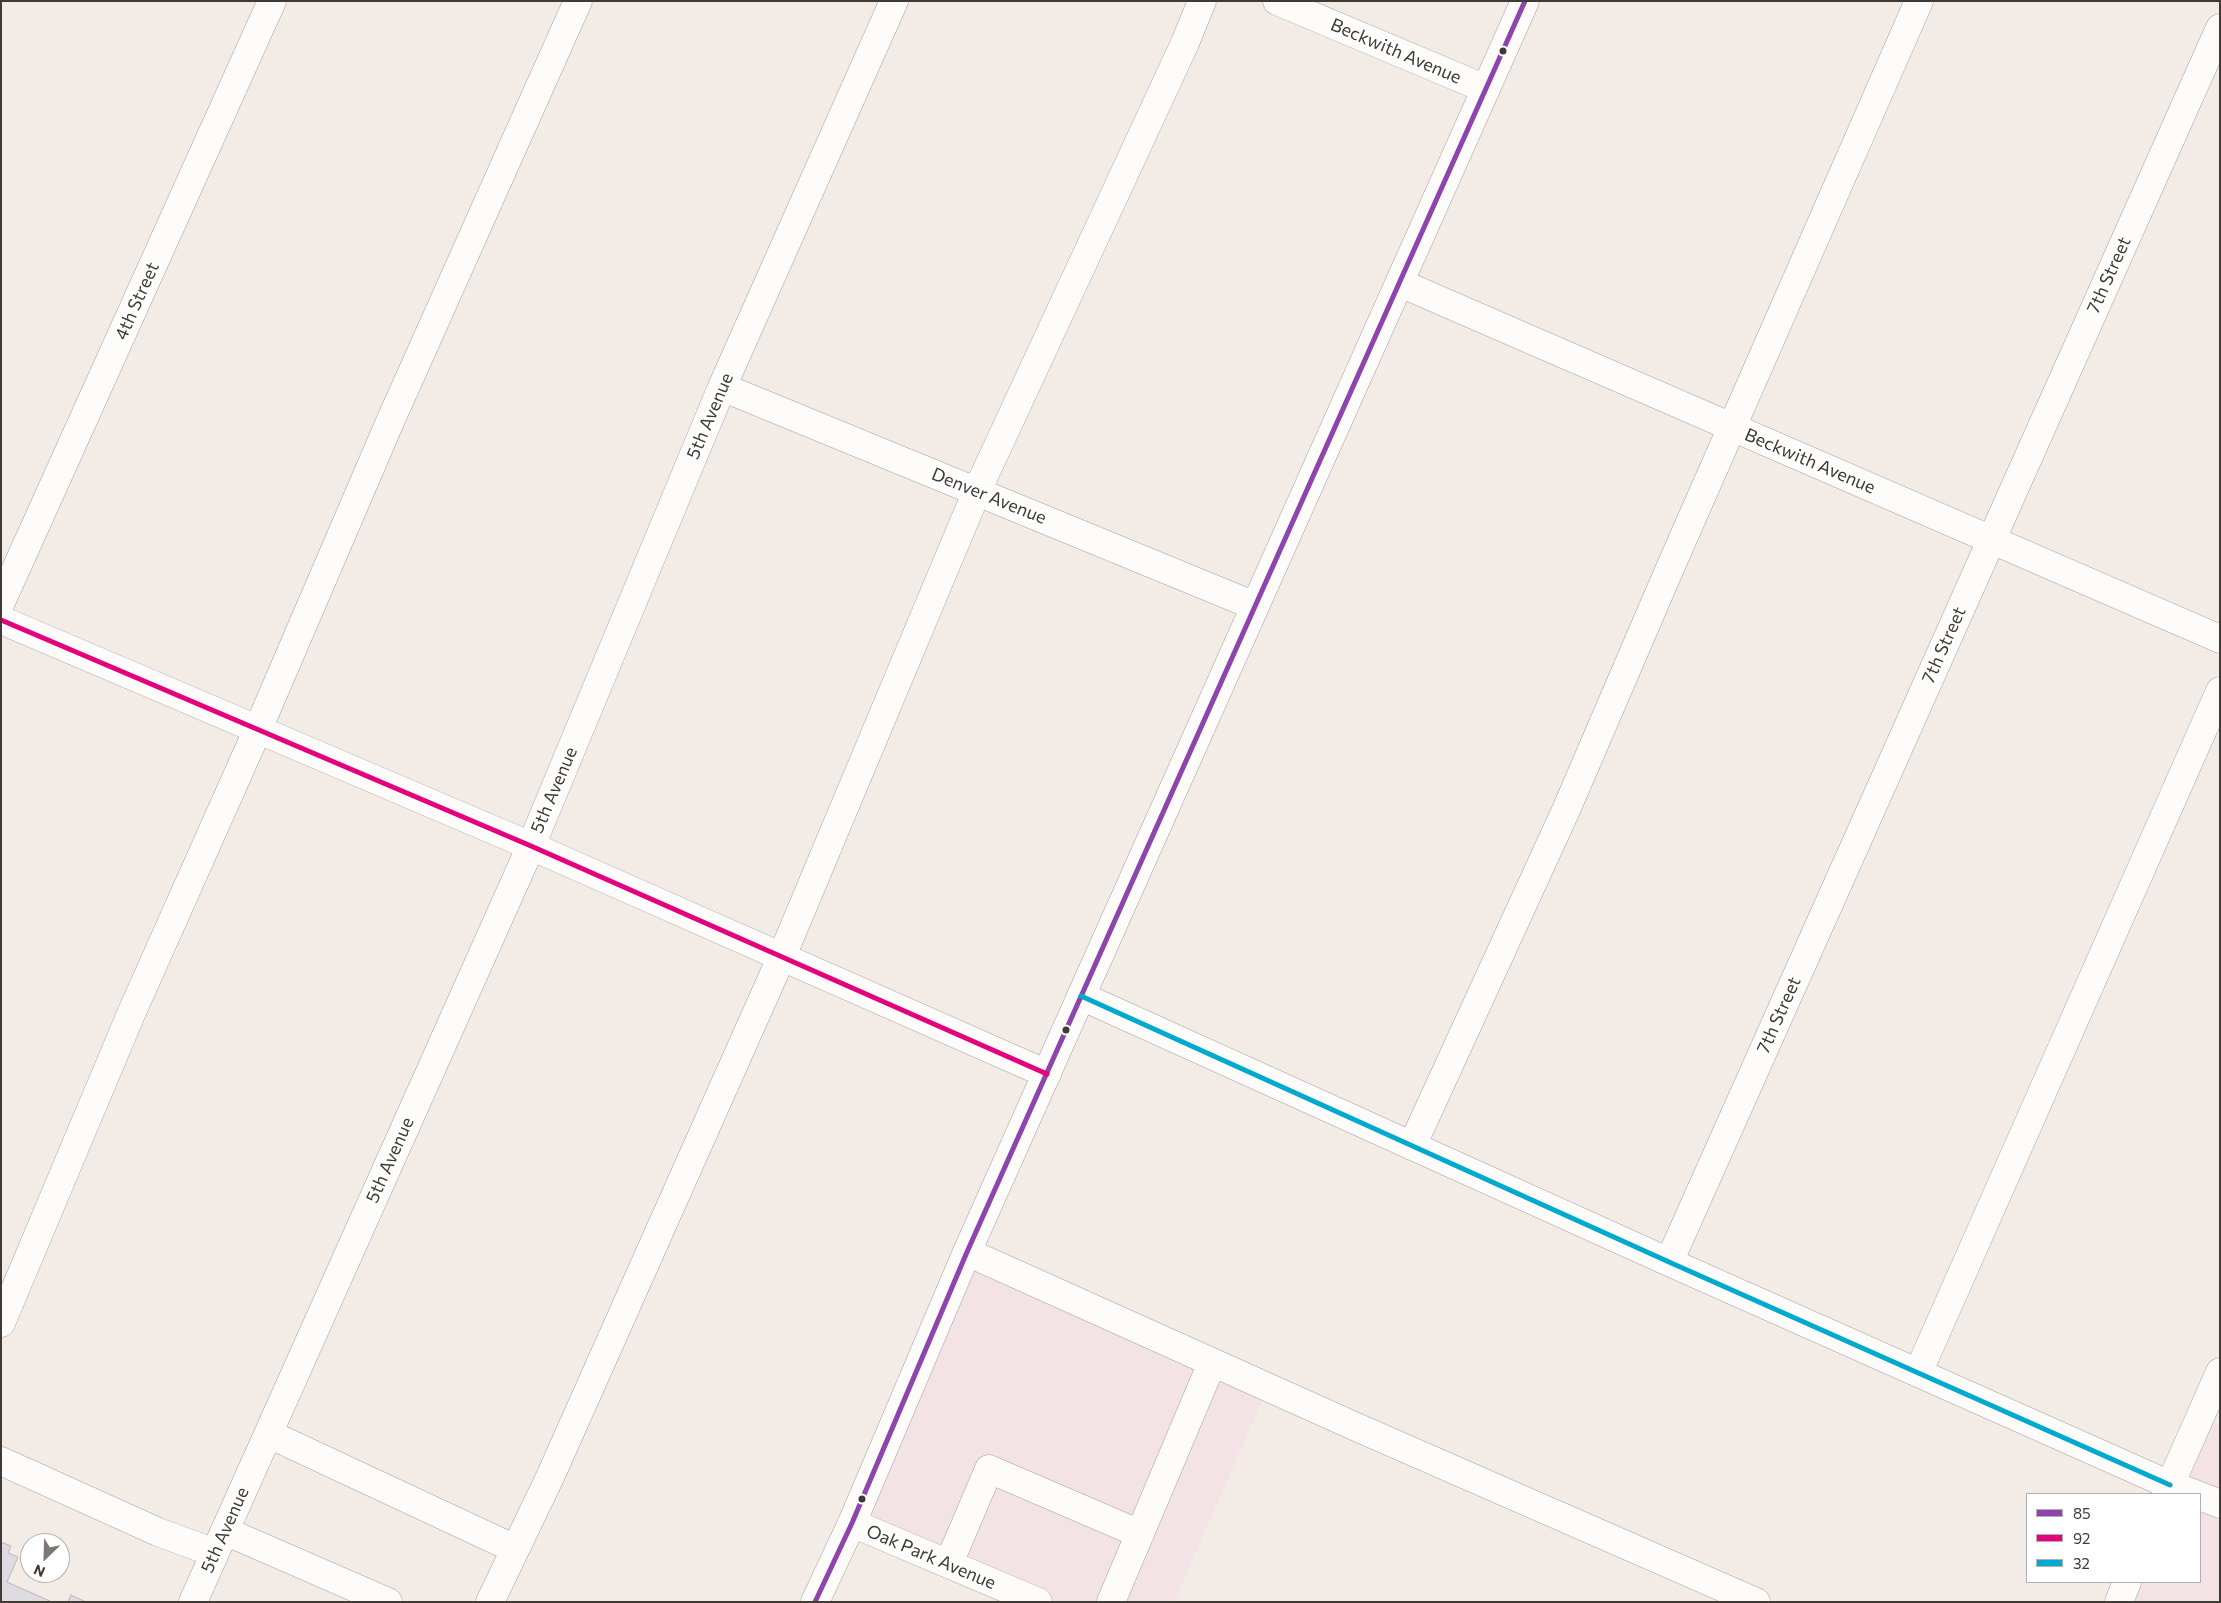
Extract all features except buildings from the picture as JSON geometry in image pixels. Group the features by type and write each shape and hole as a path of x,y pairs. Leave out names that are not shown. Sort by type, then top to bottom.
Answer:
{"street":[{"name":"4th Street","path":"1,602 272,1"},
{"path":"1,1323 131,1014 258,729 389,424 578,1"},
{"name":"5th Avenue","path":"193,1602 531,846 722,387 894,1"},
{"path":"490,1602 554,1469 782,956 978,491 1185,43 1202,1"},
{"name":"Beckwith Avenue","path":"1277,1 1486,89"},
{"path":"815,1602 852,1524 967,1252 1525,1"},
{"path":"1412,1146 1566,810 1918,1"},
{"name":"7th Street","path":"1669,1262 2220,28"},
{"name":"Beckwith Avenue","path":"1400,282 2220,639"},
{"name":"Denver Avenue","path":"722,387 1256,606"},
{"path":"1,620 531,846 1047,1074"},
{"path":"1918,1373 2220,691"},
{"path":"1081,996 1918,1373 2168,1490 2188,1493"},
{"path":"967,1252 1212,1363 1756,1602"},
{"path":"1111,1602 1212,1363"},
{"path":"2168,1490 2220,1372"},
{"path":"268,1434 515,1549"},
{"path":"1,1461 158,1532 220,1542 388,1602"},
{"path":"949,1563 989,1469 1140,1534"},
{"path":"2201,1496 2220,1504"},
{"name":"Oak Park Avenue","path":"852,1524 949,1563 1038,1602"},
{"path":"2118,1602 2127,1583"}],"shaded area":[{"path":"967,1252 1268,1387 1174,1602 1038,1602 852,1524"},
{"path":"2200,1416 2220,1425 2220,1602 2119,1602 2127,1583 2201,1583 2201,1493 2166,1493"}],"transit line":[{"name":"85","path":"815,1602 852,1523 967,1252 1525,1"},
{"name":"92","path":"1,620 531,846 1047,1074"},
{"name":"32","path":"1081,996 1669,1262 2170,1485"}]}
